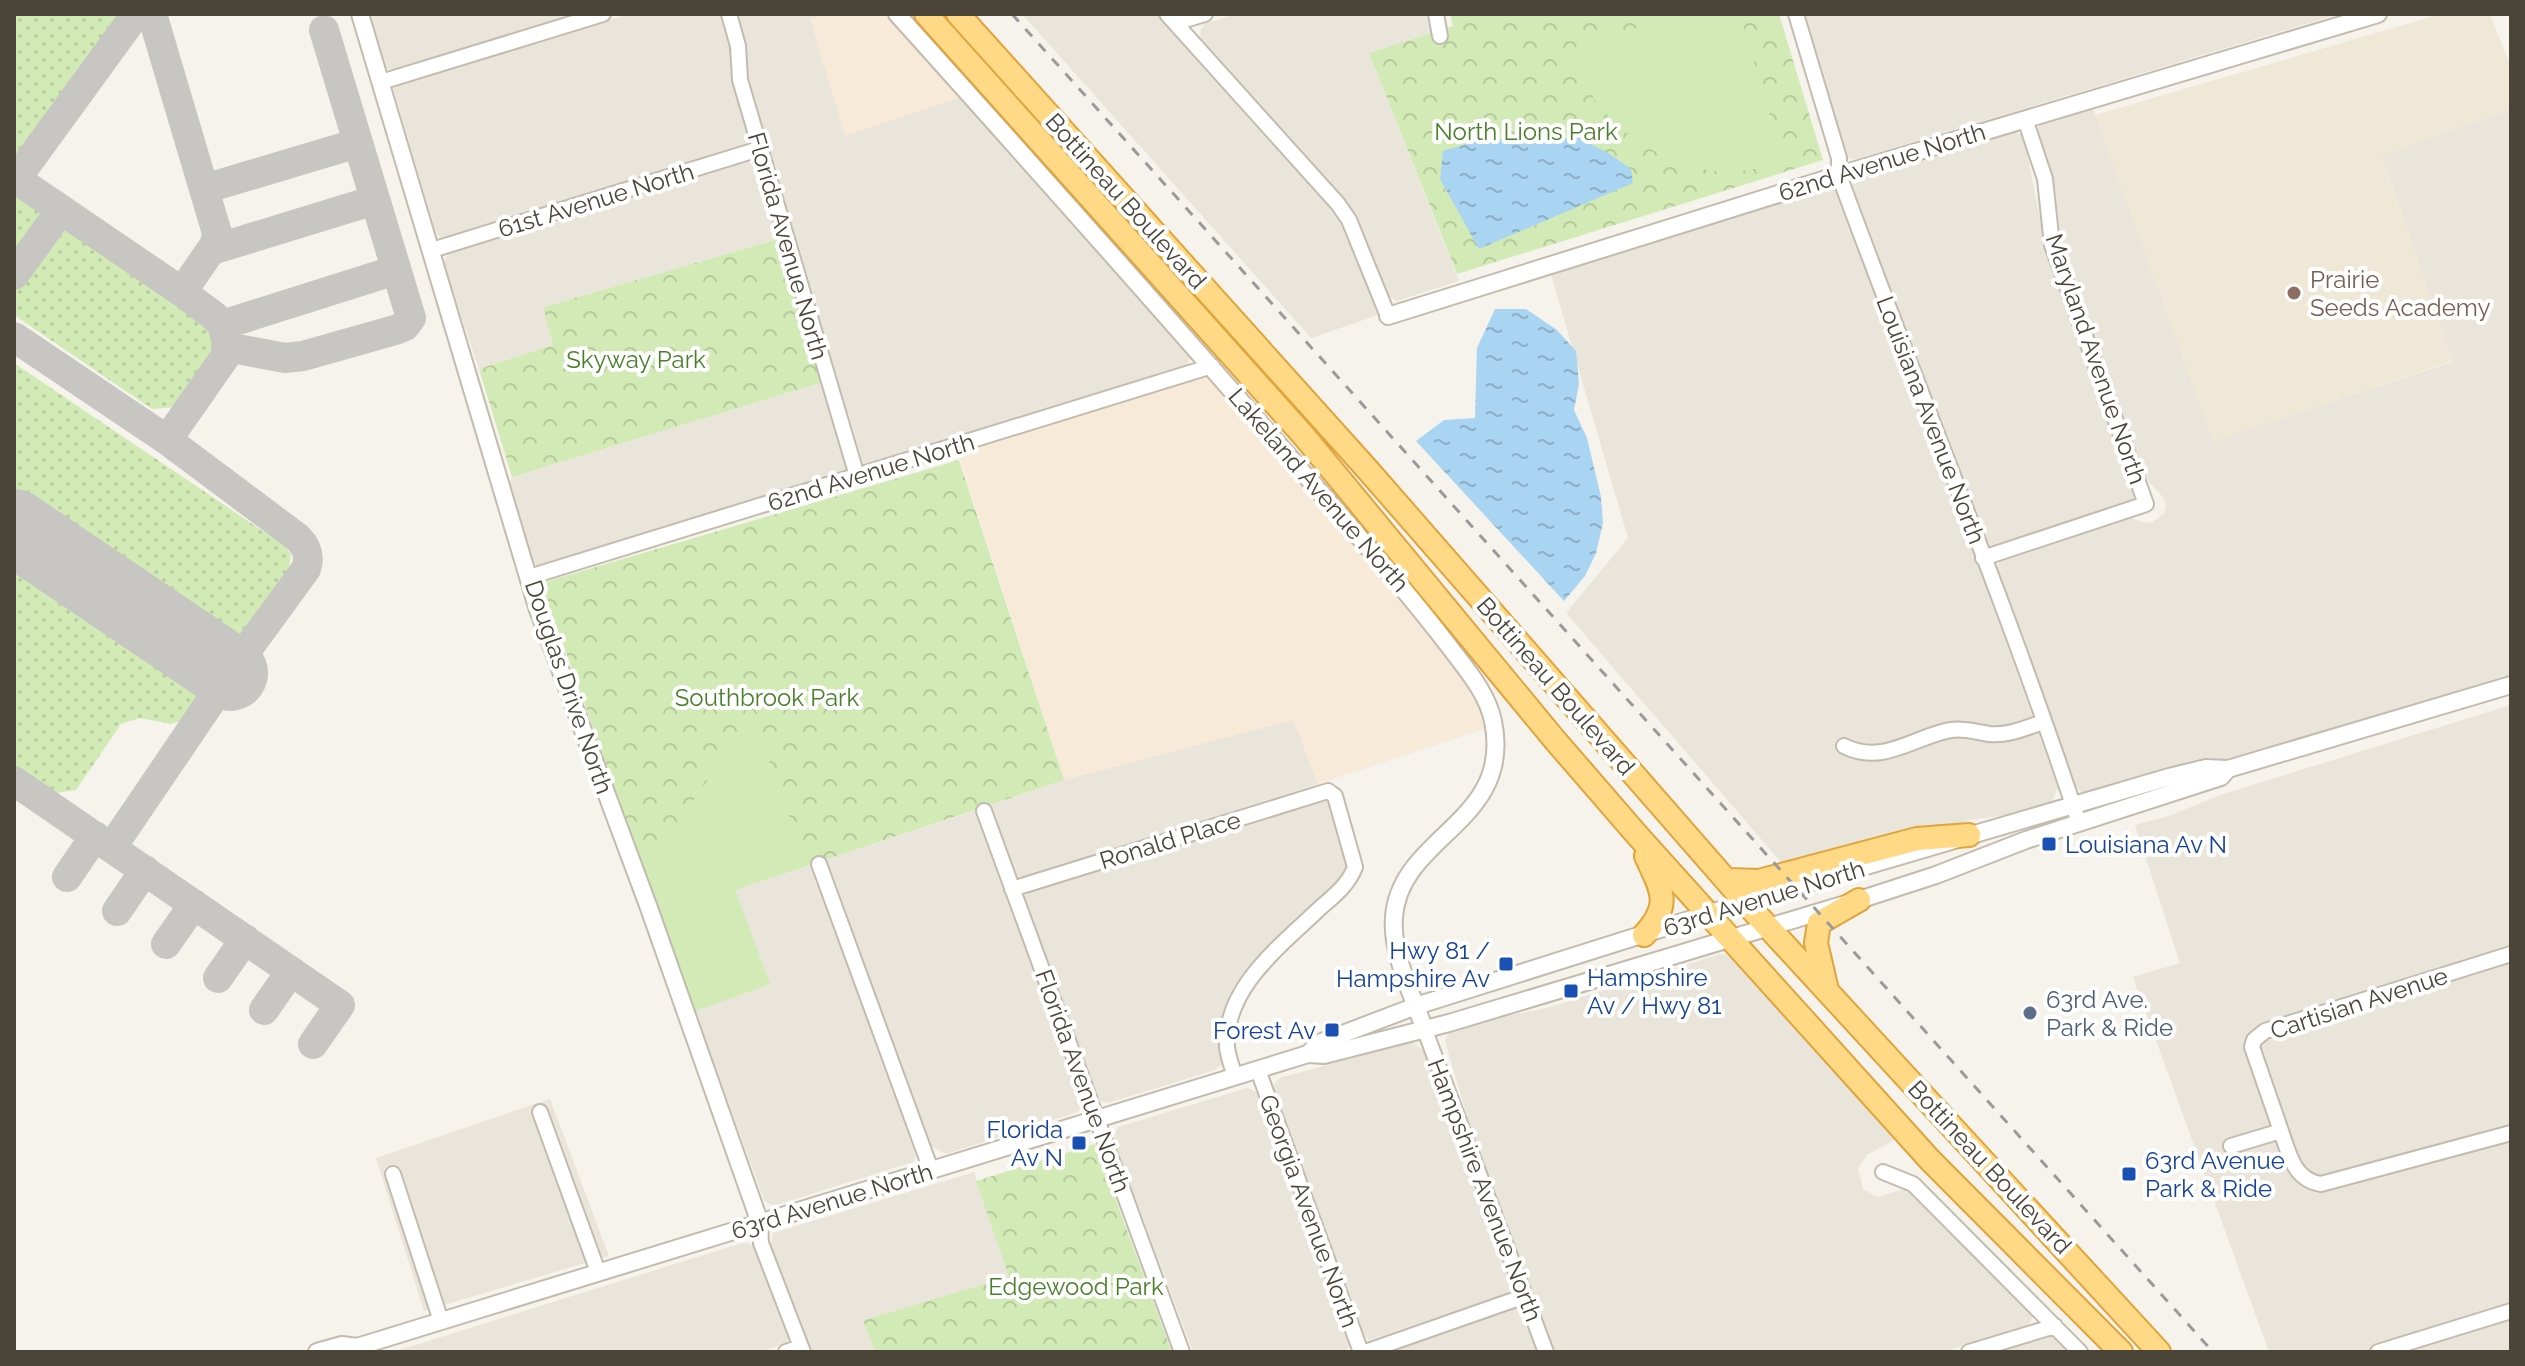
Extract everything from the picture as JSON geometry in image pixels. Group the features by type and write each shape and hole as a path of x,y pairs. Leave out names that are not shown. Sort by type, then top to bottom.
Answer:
{"highway":[{"name":"Bottineau Boulevard","path":"926,14 1304,436 1524,704 1638,836 1930,1160 2121,1352"},
{"name":"Bottineau Boulevard","path":"958,14 1367,469 1746,903 2159,1352"},
{"path":"1728,880 1759,881 1917,839 1969,835"},
{"path":"1638,836 1658,881 1662,898 1657,920 1644,935"},
{"path":"1827,991 1816,943 1819,923 1859,900"}],"street":[{"name":"Douglas Drive North","path":"360,14 537,607 644,894 760,1223 761,1243 802,1350"},
{"path":"381,82 603,14"},
{"name":"Florida Avenue North","path":"729,14 738,46 740,80 759,149 857,476"},
{"name":"Lakeland Avenue North","path":"897,14 1212,366 1405,589 1468,672 1490,710 1495,757 1483,792 1461,821 1418,863 1396,903 1394,938 1424,1028"},
{"path":"1171,18 1205,14"},
{"path":"1436,14 1440,36"},
{"name":"Louisiana Avenue North","path":"1796,14 1839,158 1839,175 2079,823"},
{"name":"62nd Avenue North","path":"1388,316 1839,175 2378,14"},
{"path":"1171,18 1338,204 1349,220 1388,316"},
{"name":"Maryland Avenue North","path":"1983,558 2146,504 2052,245 2045,179 2025,119"},
{"name":"61st Avenue North","path":"432,250 759,149"},
{"name":"62nd Avenue North","path":"529,577 1212,366"},
{"name":"63rd Avenue North","path":"1308,1054 1319,1043 1416,1006 1746,903 1969,835 2206,768 2228,769 2511,685"},
{"path":"1844,746 1860,754 1912,745 1951,730 2013,733 2043,722"},
{"name":"63rd Avenue North","path":"317,1352 342,1345 355,1350 598,1272 1308,1054 1324,1055 1463,1019 1859,900 1936,875 2026,840 2221,777 2228,769"},
{"name":"Ronald Place","path":"1012,889 1328,791 1335,796 1356,860 1352,876 1250,978 1239,999 1229,1031 1227,1047 1235,1076"},
{"name":"Florida Avenue North","path":"984,811 1182,1352"},
{"path":"819,864 931,1170"},
{"name":"Cartisian Avenue","path":"2281,1131 2252,1047 2254,1040 2265,1031 2511,954"},
{"name":"Hampshire Avenue North","path":"1424,1028 1546,1352"},
{"name":"Georgia Avenue North","path":"1258,1070 1363,1352"},
{"path":"540,1112 598,1272"},
{"path":"2231,1146 2281,1131 2301,1176 2309,1182 2321,1184 2511,1133"},
{"path":"1883,1172 1913,1184 2080,1352"},
{"path":"393,1174 441,1321"},
{"path":"1363,1352 1525,1296"},
{"path":"2378,1352 2511,1311"},
{"path":"1969,1352 2055,1326"},
{"path":"786,1352 802,1350"}],"shaded area":[{"path":"366,14 577,14 393,71 382,66"},
{"path":"630,14 722,14 732,46 732,79 749,137 748,144 445,239 440,237 436,233 393,88"},
{"path":"738,14 827,14 811,20 962,97 1189,352 1186,367 864,466 746,77 746,46"},
{"path":"827,14 885,14 962,97 845,136 810,19"},
{"path":"1022,14 1157,14 1335,214 1348,233 1378,315 1311,338"},
{"path":"1235,14 1428,14 1434,32 1369,53 1459,281 1397,301 1387,295 1360,225 1343,198 1201,39 1204,24"},
{"path":"1803,14 2339,14 1850,159 1845,152"},
{"name":"Prairie Seeds Academy","path":"2441,14 2490,14 2511,67 2511,109 2381,156 2453,361 2213,441 2095,115"},
{"path":"2092,106 2213,440 2453,362 2381,155 2511,109 2511,676 2201,766 2084,794 2075,787 1995,569 2000,562 2131,518 2146,523 2164,514 2166,504 2147,480 2062,250 2054,179 2037,131 2040,123"},
{"path":"2012,131 2024,136 2051,263 2135,497 2132,501 1991,548 1852,187 1856,177"},
{"path":"747,161 757,166 779,239 543,307 554,345 479,369 443,263 450,252"},
{"path":"1828,186 1838,193 1951,489 2058,788 2051,803 2007,815 1970,820 1786,868 1566,613 1628,538 1550,271"},
{"path":"1204,377 1212,378 1363,551 1467,680 1490,727 1318,784 1293,720 1064,780 958,453"},
{"path":"823,382 847,472 544,566 537,566 532,561 509,486 512,477"},
{"path":"2511,705 2511,1352 2269,1352 2133,977 2180,963 2135,825 2169,816 2220,795"},
{"path":"1294,719 1318,784 1026,876 1020,877 1014,872 990,805 1064,780"},
{"path":"1322,800 1334,805 1350,864 1345,874 1265,952 1250,973 1221,1065 1215,1070 1108,1103 1102,1102 1097,1097 1024,897 1034,889"},
{"path":"976,810 1083,1103 1075,1113 946,1154 931,1146 825,860"},
{"path":"811,865 918,1152 913,1162 773,1206 764,1200 695,1011 770,984 735,890"},
{"path":"1721,954 1732,957 1896,1139 1867,1155 1858,1168 1863,1189 1878,1197 1903,1189 1910,1190 2032,1316 2027,1326 1943,1352 1554,1352 1467,1117 1445,1041 1449,1032 1461,1025 1547,1008"},
{"path":"1412,1042 1427,1053 1512,1287 1508,1293 1369,1340 1273,1086 1279,1078"},
{"path":"1247,1088 1259,1093 1350,1345 1345,1351 1193,1352 1113,1138 1118,1127"},
{"path":"550,1099 609,1256 424,1311 376,1158"},
{"path":"974,1172 1010,1277 863,1320 875,1352 811,1352 770,1245 773,1233"},
{"path":"742,1243 756,1249 789,1335 788,1343 758,1352 393,1352"},
{"path":"1513,1308 1524,1313 1538,1352 1389,1352"},
{"path":"2048,1336 2059,1338 2072,1352 1997,1352"}],"green space":[{"path":"16,14 122,14 22,149 14,154"},
{"name":"North Lions Park","path":"1450,14 1779,14 1823,160 1457,274 1369,53 1453,26"},
{"path":"1682,14 1740,14 1783,160 1735,172 1692,166 1671,159 1632,137 1600,107 1586,84 1573,48"},
{"path":"14,189 210,324 215,333 216,351 174,407 152,409 14,315"},
{"name":"Skyway Park","path":"779,239 823,382 512,477 479,369 553,345 543,307"},
{"path":"14,363 285,546 291,554 288,577 244,634 223,640 14,500"},
{"name":"Southbrook Park","path":"959,460 1064,780 735,890 770,984 695,1011 541,583"},
{"path":"14,553 195,676 203,695 185,720 171,724 140,718 121,724 76,790 56,793 14,765"},
{"path":"753,716 807,866 735,890 770,984 695,1011 644,870"},
{"name":"Edgewood Park","path":"1095,1144 1172,1352 875,1352 863,1320 1009,1277 976,1181"}],"water":[{"path":"1491,137 1527,144 1577,137 1631,169 1633,183 1479,249 1440,179 1443,151"},
{"path":"1495,309 1526,309 1557,330 1576,351 1579,384 1574,410 1587,438 1601,497 1603,523 1596,553 1585,576 1564,601 1416,441 1444,420 1475,418 1477,348"}],"taxiway":[{"path":"136,14 16,179 182,292 222,325 227,340 225,357 167,440"},
{"path":"152,14 217,233 215,244 182,292"},
{"path":"227,347 285,358 303,356 395,330 405,326 411,318 324,30"},
{"path":"204,189 358,143"},
{"path":"212,250 375,200"},
{"path":"14,275 61,210"},
{"path":"222,325 396,270"},
{"path":"14,337 167,440 298,538 307,553 306,569 230,673 112,847"},
{"path":"14,781 340,1005 313,1044"},
{"path":"67,877 95,836"},
{"path":"117,911 145,870"},
{"path":"166,944 194,904"},
{"path":"218,978 245,939"},
{"path":"264,1010 291,971"}],"runway":[{"path":"14,527 230,673"}],"railway":[{"path":"1012,14 2213,1352"}],"place":[{"name":"Prairie Seeds Academy","path":"2294,293"},
{"name":"Louisiana Av N","path":"2049,844"},
{"name":"Hwy 81 / Hampshire Av","path":"1506,964"},
{"name":"Hampshire Av / Hwy 81","path":"1571,991"},
{"name":"63rd Ave. Park & Ride","path":"2030,1013"},
{"name":"Forest Av","path":"1332,1030"},
{"name":"Florida Av N","path":"1079,1143"},
{"name":"63rd Avenue Park & Ride","path":"2129,1174"}]}
